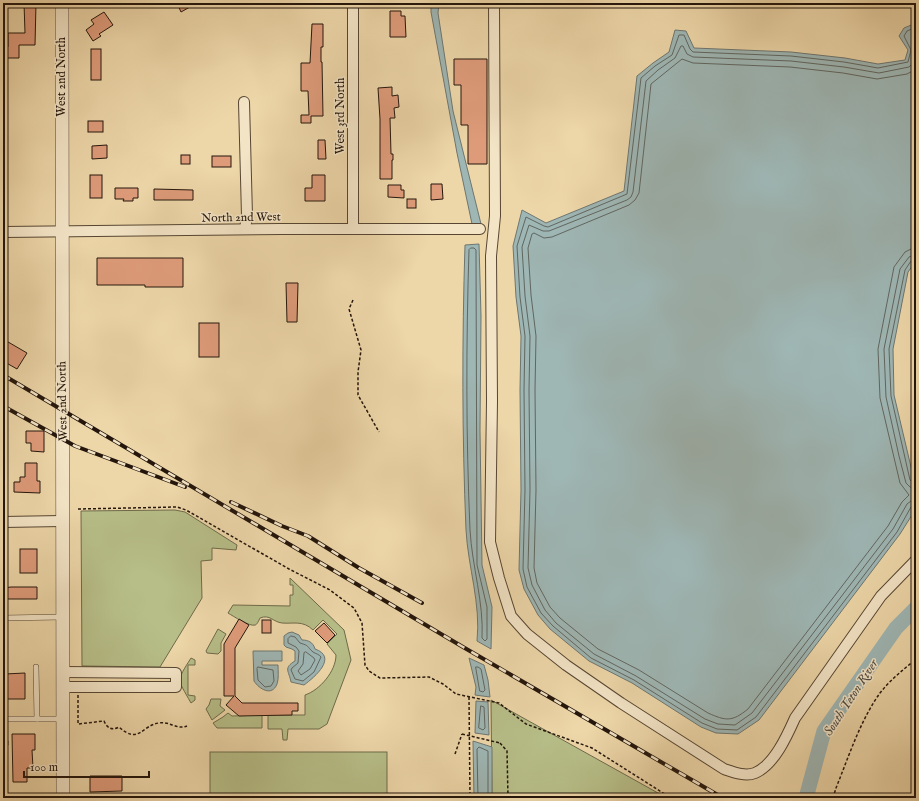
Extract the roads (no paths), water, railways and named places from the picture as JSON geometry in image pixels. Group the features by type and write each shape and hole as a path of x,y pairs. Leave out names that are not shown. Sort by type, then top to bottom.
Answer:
{"street":[{"name":"West 2nd North","path":"62,3 63,798"},
{"name":"West 3rd North","path":"353,3 353,229"},
{"path":"494,3 495,216 491,256 492,401 490,542 511,616 527,634 621,703 724,769 740,774 754,773 765,766 776,754 795,718 881,596 916,560"},
{"path":"244,102 247,216 245,229"},
{"name":"North 2nd West","path":"3,232 245,229 480,230"},
{"path":"3,522 62,521"},
{"path":"62,672 176,672 176,687 62,687"}],"lane":[{"path":"4,618 62,617"},
{"path":"36,667 37,719"},
{"path":"3,719 63,719"}],"water":[{"path":"431,3 439,3 438,13 453,111 481,224 472,224 457,153 431,12"},
{"path":"916,23 916,261 908,272 893,349 894,395 915,484 916,505 912,515 900,534 759,720 738,734 716,733 701,727 632,683 589,661 550,629 538,615 524,589 519,570 521,490 521,336 516,297 513,246 522,210 546,223 624,191 637,76 669,52 675,30 686,31 694,48 791,52 845,58 878,64 905,60 908,50 899,36 904,28"},
{"path":"479,244 481,316 480,430 482,565 492,607 491,649 477,641 478,627 476,599 466,530 463,388 465,245"},
{"path":"292,632 299,635 302,640 312,643 315,649 322,653 325,657 325,662 322,667 314,677 304,685 291,682 288,672 289,666 295,661 295,651 284,645 284,636"},
{"path":"253,651 282,651 282,661 262,661 262,665 278,665 278,682 272,690 269,691 262,689 254,681"},
{"path":"469,658 484,665 490,697 475,695 476,687"},
{"path":"476,701 488,702 489,735 475,733"},
{"path":"473,741 492,747 492,798 474,798"}],"waterway":[{"name":"South Teton River","path":"806,798 824,731 896,628 916,608"}],"railway":[{"path":"3,375 463,647 723,798"},
{"path":"3,406 75,446 185,487"},
{"path":"231,502 282,526 308,536 359,568 422,603"}]}
